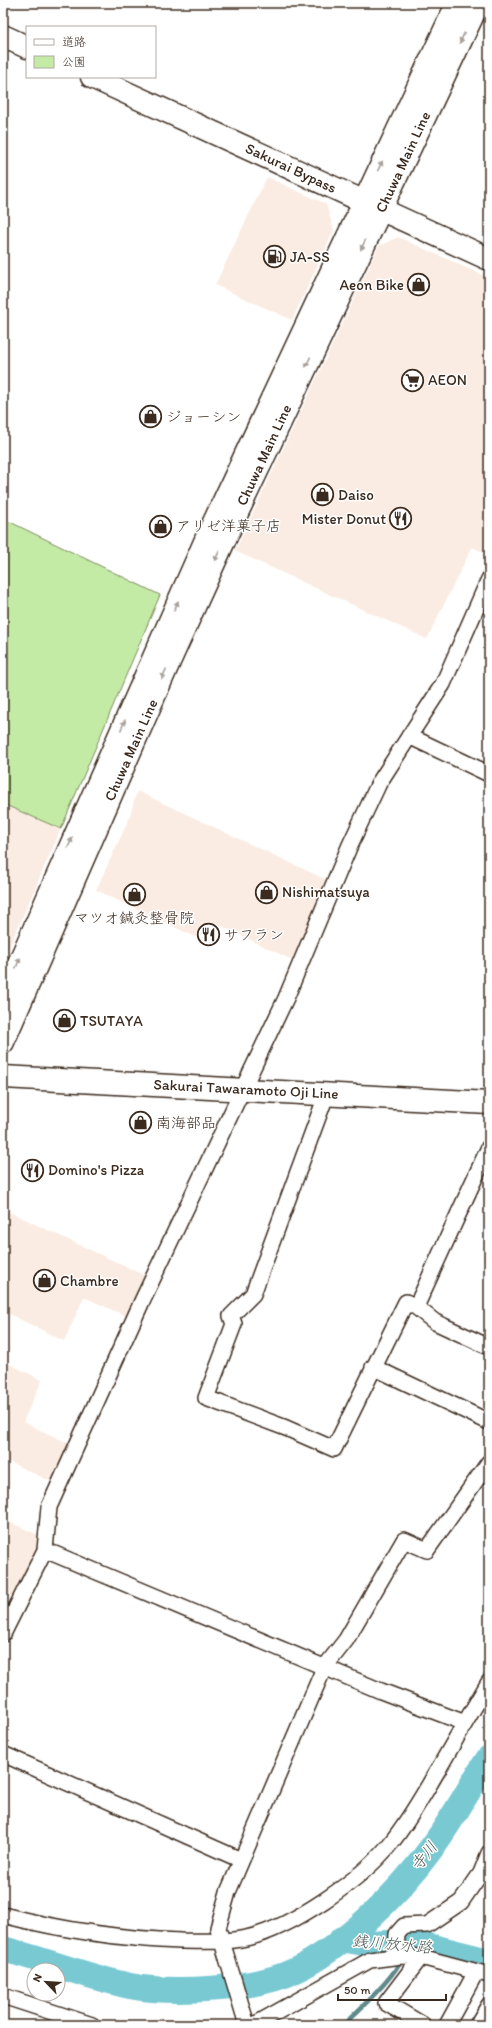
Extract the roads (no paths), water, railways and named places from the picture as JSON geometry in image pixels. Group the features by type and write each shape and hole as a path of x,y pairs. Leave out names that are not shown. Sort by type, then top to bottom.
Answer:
{"main road":[{"name":"Chuwa Main Line","path":"3,1043 372,205 457,3"},
{"name":"Chuwa Main Line","path":"3,998 207,536 372,205 479,3"},
{"path":"3,36 26,47"},
{"name":"Sakurai Bypass","path":"94,78 489,259"},
{"name":"Sakurai Tawaramoto Oji Line","path":"3,1077 261,1091 327,1093 489,1103"}],"street":[{"path":"3,1634 45,1550 49,1507 143,1300 286,998 350,845 379,783 443,684 489,579"},
{"path":"409,736 489,774"},
{"path":"327,1093 253,1294 231,1316 234,1324 206,1398 286,1428 334,1449 406,1302 416,1307 435,1322 489,1347"},
{"path":"416,1307 489,1147"},
{"path":"373,1367 489,1422"},
{"path":"447,2025 483,1974 407,1956 370,1960 249,2024 218,1928 220,1918 241,1860 324,1668 346,1640 404,1540 427,1550 489,1462"},
{"path":"45,1550 381,1692 465,1722"},
{"path":"3,1915 42,1925 116,1937 223,1945 277,1928 332,1895 360,1874 390,1845 415,1809 489,1682"},
{"path":"3,1754 241,1860"},
{"path":"423,2025 386,2003 407,1956 397,1934 404,1926 427,1925 461,1902 481,1873 489,1853"},
{"path":"3,1996 92,2025"},
{"path":"477,2025 489,2005"}],"waterway":[{"name":"寺川","path":"3,1949 98,1978 130,1986 168,1990 213,1989 236,1986 258,1982 294,1971 332,1948 351,1934 402,1884 438,1839 489,1758"},
{"name":"銭川放水路","path":"342,1939 369,1944 405,1942 425,1945 489,1961"},
{"path":"343,2025 392,1975 401,1959"}],"place":[{"name":"JA-SS","path":"274,257"},
{"name":"Aeon Bike","path":"419,285"},
{"name":"AEON","path":"412,380"},
{"name":"ジョーシン","path":"150,417"},
{"name":"Daiso","path":"322,495"},
{"name":"Mister Donut","path":"401,519"},
{"name":"アリゼ洋菓子店","path":"161,526"},
{"name":"Nishimatsuya","path":"267,892"},
{"name":"マツオ鍼灸整骨院","path":"134,895"},
{"name":"サフラン","path":"209,935"},
{"name":"TSUTAYA","path":"64,1021"},
{"name":"南海部品","path":"141,1123"},
{"name":"Domino's Pizza","path":"32,1170"},
{"name":"Chambre","path":"45,1281"}]}
